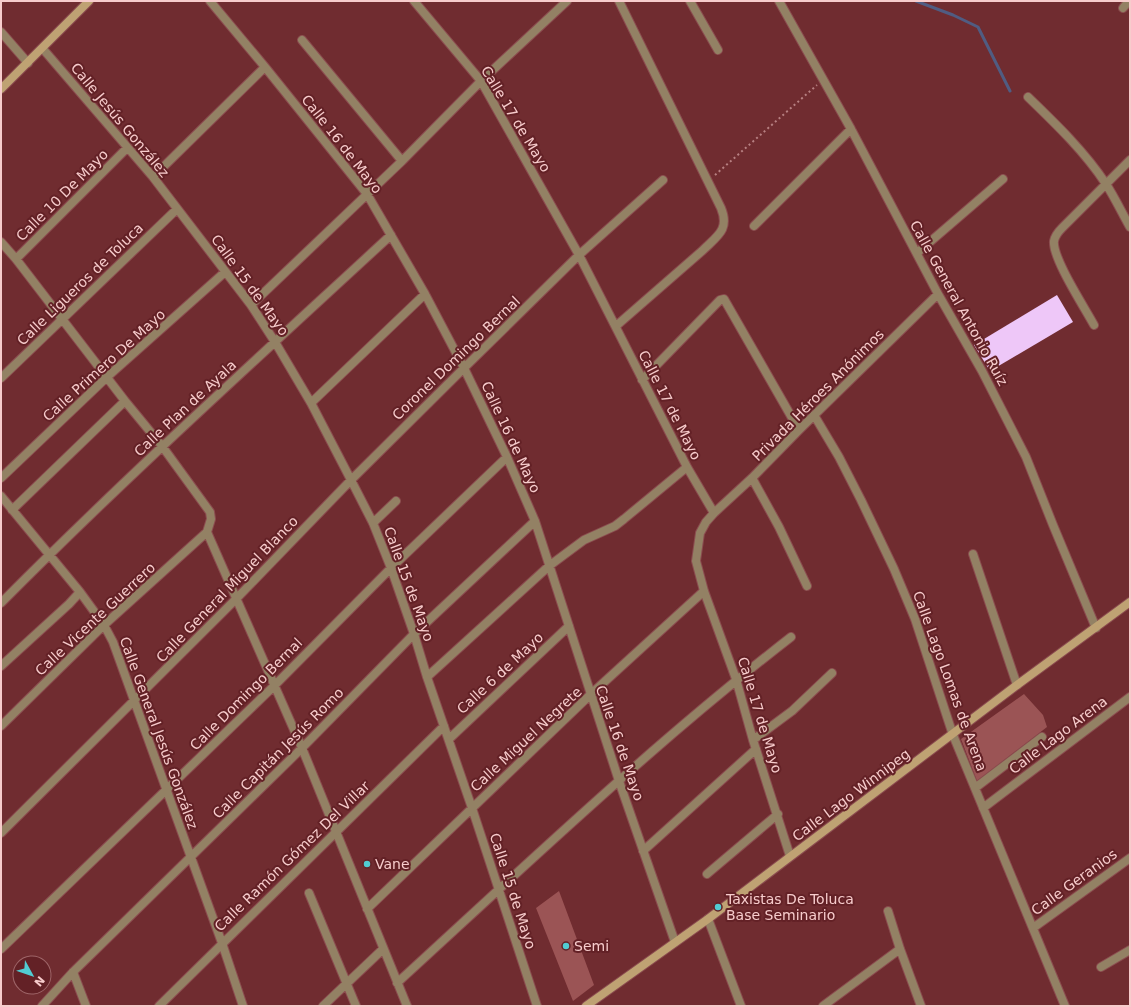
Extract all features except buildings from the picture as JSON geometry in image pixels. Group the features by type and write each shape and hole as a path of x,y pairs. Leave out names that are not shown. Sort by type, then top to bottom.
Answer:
{"main road":[{"path":"1,89 88,1"},
{"name":"Calle Lago Winnipeg","path":"586,1006 708,919 953,735 1017,685 1130,602"}],"street":[{"name":"Calle 16 de Mayo","path":"210,1 367,194 425,294 464,368 507,457 535,520 590,695 675,942"},
{"name":"Calle 17 de Mayo","path":"414,1 481,81 579,255 687,467 714,513 706,522 700,533 696,561 704,591 736,679 753,740 778,814 790,856"},
{"path":"251,305 402,161 481,81 567,1"},
{"path":"616,326 702,251 723,228 725,217 619,1"},
{"path":"690,1 718,50"},
{"name":"Calle General Antonio Ruíz","path":"779,1 850,129 938,294 982,371 1026,457 1052,525 1096,628"},
{"path":"1123,8 1129,1"},
{"path":"1,32 28,62"},
{"path":"302,40 402,161"},
{"name":"Calle Jesús González","path":"43,48 153,178 177,209"},
{"path":"153,178 265,67"},
{"path":"1028,97 1058,126 1081,152 1106,185 1130,228"},
{"path":"754,226 850,129"},
{"name":"Calle 10 De Mayo","path":"16,259 127,148"},
{"path":"1094,325 1060,264 1054,241 1062,228 1130,160"},
{"path":"917,253 1003,179"},
{"name":"Coronel Domingo Bernal","path":"351,480 579,255 663,180"},
{"name":"Calle 15 de Mayo","path":"177,209 251,305 275,342 311,403 373,524 391,568 414,634 537,1006"},
{"name":"Calle Ligueros de Toluca","path":"1,378 177,209"},
{"name":"Calle Plan de Ayala","path":"1,603 162,446 391,236"},
{"path":"1,242 16,259 125,401 162,446 210,512 211,519 207,532 302,748 407,1006"},
{"name":"Calle Primero De Mayo","path":"1,478 107,377 225,272"},
{"path":"311,403 425,294"},
{"name":"Privada Héroes Anónimos","path":"714,513 752,478 938,294"},
{"path":"642,380 722,299 726,301 799,430"},
{"path":"12,510 125,401"},
{"name":"Calle Lago Lomas de Arena","path":"814,415 839,457 894,568 915,619 953,735 1065,1006"},
{"name":"Calle Domingo Bernal","path":"1,949 274,686 391,568 507,457"},
{"path":"427,677 549,566 584,540 615,526 687,467"},
{"path":"752,478 779,527 807,586"},
{"name":"Calle General Miguel Blanco","path":"1,833 237,598 351,480"},
{"name":"Calle General Jesús González","path":"1,496 50,554 104,625 122,666 190,858 222,943 243,1006"},
{"path":"373,524 396,501"},
{"name":"Calle Capitán Jesús Romo","path":"42,1006 73,972 302,748 414,634 535,520"},
{"name":"Calle Vicente Guerrero","path":"1,726 104,625 207,532"},
{"path":"973,554 1017,685"},
{"name":"Calle Miguel Negrete","path":"367,909 590,695 704,591"},
{"path":"1,666 69,604 80,592"},
{"name":"Calle 6 de Mayo","path":"449,739 569,626"},
{"path":"397,983 619,781 736,679 791,636"},
{"path":"753,740 792,711 832,674"},
{"name":"Calle Lago Arena","path":"983,808 1130,697"},
{"name":"Calle Ramón Gómez Del Villar","path":"159,1006 444,726"},
{"path":"975,788 1042,737"},
{"path":"643,850 756,749"},
{"name":"Calle Lago Winnipeg","path":"708,874 778,814"},
{"name":"Calle Geranios","path":"1033,928 1130,858"},
{"path":"309,893 356,1006"},
{"path":"888,911 921,1006"},
{"path":"708,919 741,1006"},
{"path":"323,1006 384,949"},
{"path":"823,1006 900,949"},
{"path":"1101,967 1130,950"},
{"path":"73,972 86,1006"}],"path":[{"path":"708,181 823,80"}],"shaded area":[{"path":"1024,694 1043,715 1047,727 977,781 961,739"},
{"name":"Semi","path":"559,891 594,985 573,1001 536,908"}],"waterway":[{"path":"916,1 953,15 978,27 1010,91"}],"place":[{"name":"Vane","path":"367,864"},
{"name":"Taxistas De Toluca Base Seminario","path":"718,907"},
{"name":"Semi","path":"566,946"}]}
